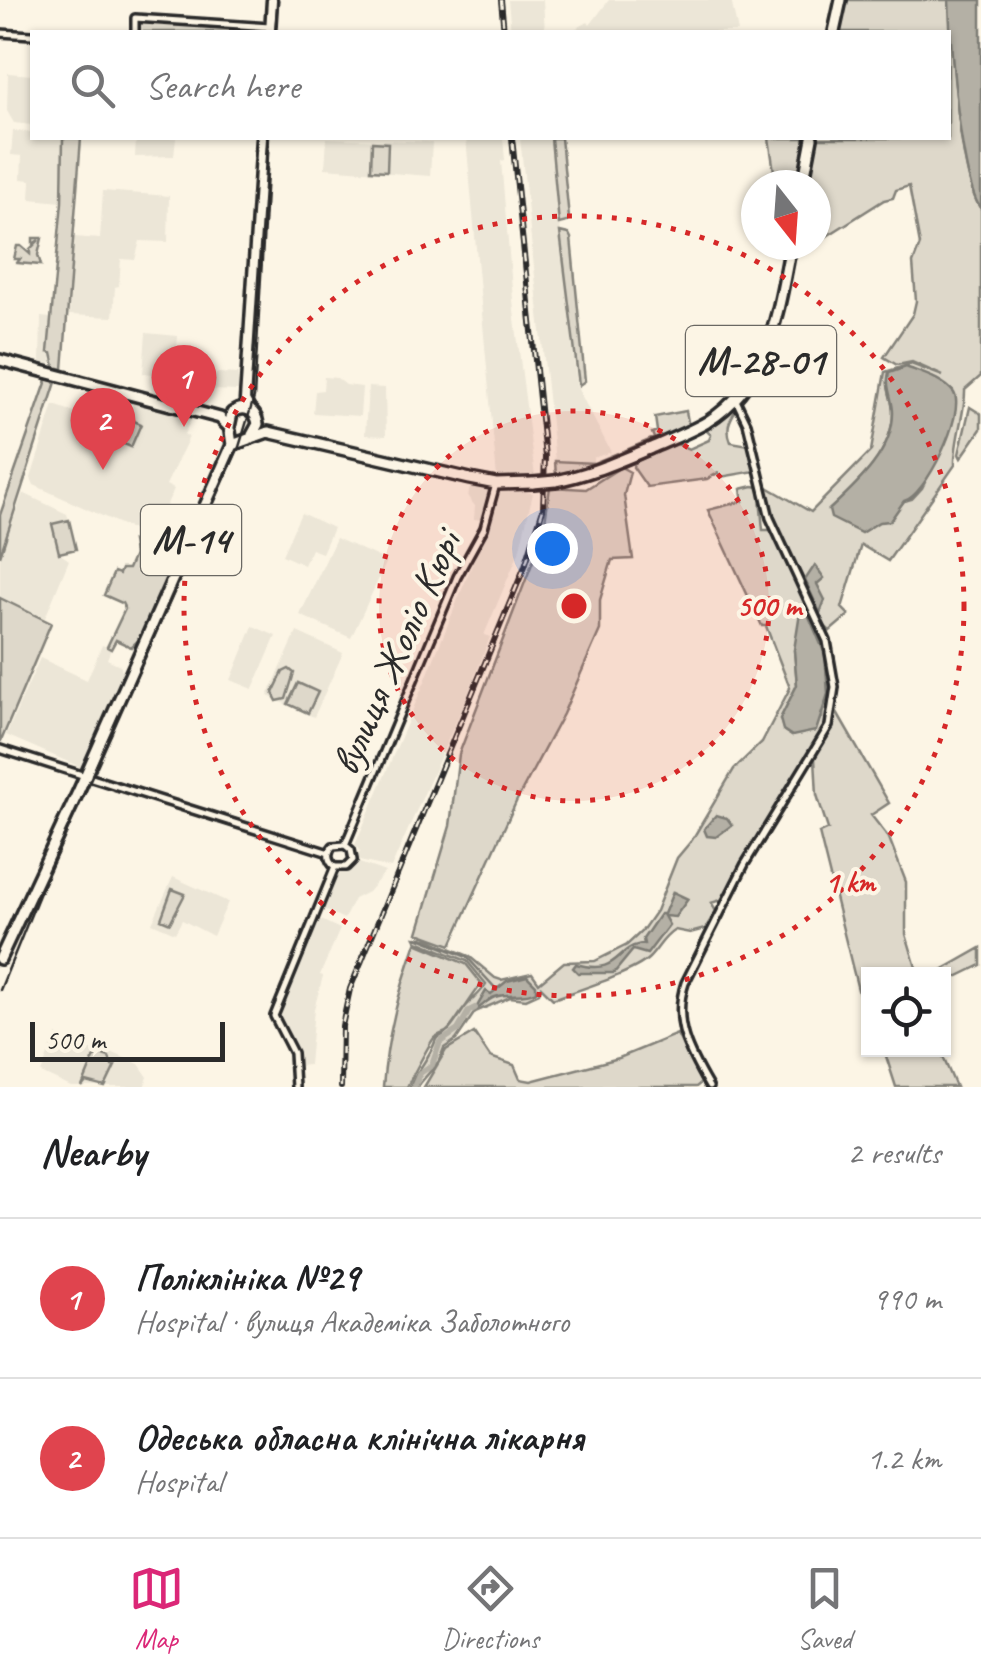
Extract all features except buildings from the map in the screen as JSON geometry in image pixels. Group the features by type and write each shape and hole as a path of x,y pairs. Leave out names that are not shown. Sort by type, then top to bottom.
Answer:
{"highway":[{"path":"834,30 841,0"},
{"path":"806,170 812,140"},
{"name":"М-28-01","path":"248,437 268,432 496,484 533,484 596,471 696,428 735,398 766,352 788,260"},
{"path":"0,360 220,418 236,437 248,437 257,429 254,415"},
{"path":"220,418 234,411 254,415 268,432"},
{"name":"М-14","path":"0,959 232,445 229,429 234,411"},
{"name":"М-14","path":"232,445 248,437"}],"main road":[{"path":"270,30 272,0"},
{"path":"254,415 245,400 262,140"},
{"name":"М-14","path":"234,411 245,400"}],"street":[{"path":"135,30 136,18 270,30"},
{"path":"0,34 30,35"},
{"path":"709,1087 680,1026 679,1004 685,982 745,864 826,734 835,704 830,649 770,518 748,423 735,398"},
{"name":"вулиця Жоліо Кюрі","path":"296,1087 292,1051 274,1016 334,867 346,868 353,860 352,850 345,844 457,577 484,528 496,484"},
{"path":"0,749 329,853"},
{"path":"334,867 329,853 337,844 345,844"}],"shaded area":[{"path":"508,0 543,0 545,30 511,30"},
{"path":"609,0 731,0 738,30 574,30 588,22 590,25"},
{"path":"843,0 949,0 951,30 836,30"},
{"path":"949,0 981,0 981,209 962,141"},
{"path":"141,20 234,26 234,30 138,30"},
{"path":"951,31 962,141 973,193 981,209 981,376 965,390 955,465 888,561 861,545 842,608 849,615 830,631 801,585 764,485 811,512 871,451 885,372 911,364 943,376 912,362 897,365 884,357 913,314 913,263 920,245 909,186 831,234 831,170 807,170 814,140 951,140","holes":["889,373 933,378 953,391 947,439 922,488 898,508 829,510 871,467 887,441 893,412"]},
{"path":"8,73 30,75 30,125 14,123 7,111"},
{"path":"13,131 30,132 30,140 63,140 62,202 30,199 31,180 21,179 22,156 11,155"},
{"path":"63,140 81,140 63,369 55,367 52,353 48,352 62,202"},
{"path":"136,140 176,140 174,156 135,157"},
{"path":"327,140 432,142 430,176 325,168"},
{"path":"466,140 503,140 505,160 501,161 514,311 535,477 497,478"},
{"path":"520,140 551,140 577,387 611,452 593,458 593,462 555,461"},
{"path":"551,140 561,140 569,218 559,224"},
{"path":"769,140 808,140 801,170 774,170"},
{"path":"372,142 388,143 387,171 371,170"},
{"path":"103,191 169,196 168,242 140,241 135,260 121,259 113,317 69,315 74,237 100,239"},
{"path":"560,232 571,238 585,381 579,385"},
{"path":"33,238 42,238 38,255 41,265 17,263 17,246 30,254 39,240 33,244"},
{"path":"41,317 51,318 48,352 52,353 47,365 40,363"},
{"path":"146,333 178,336 175,376 143,373"},
{"path":"906,367 950,388 956,403 954,418 941,453 922,485 890,521 879,522 861,533 831,518 829,510 861,479 887,441 893,413 889,373"},
{"path":"218,373 238,374 238,391 212,390 213,377"},
{"path":"48,377 56,382 0,556 0,515"},
{"path":"324,377 362,387 360,416 313,413 315,391 323,390"},
{"path":"368,387 385,388 386,436 365,435"},
{"path":"86,398 128,415 134,402 193,416 184,434 189,437 166,485 174,489 151,538 34,485 31,478 54,405 80,414"},
{"path":"92,403 141,424 131,447 124,444 125,430 119,436 84,421"},
{"path":"734,405 737,408 729,424 729,437 731,442 749,445 755,471 721,477 718,473 707,479 647,487 634,463 675,443 689,449 709,440 711,435 705,429"},
{"path":"970,407 981,414 981,429 961,458 959,454"},
{"path":"686,411 689,427 629,453 624,451 654,438 655,417"},
{"path":"618,453 602,464 556,476 555,461 594,463"},
{"path":"621,467 630,472 624,495 633,559 612,560 600,600 600,630 451,945 418,933 450,826 459,754 543,535 550,487 586,489"},
{"path":"470,486 489,490 481,520 474,519 475,506 468,497"},
{"path":"759,487 763,530 773,530 826,649 831,702 819,743 721,900 711,903 716,911 705,929 690,933 675,930 641,964 553,999 541,987 539,993 526,999 510,997 475,1012 417,1087 410,1087 436,1039 451,1027 486,984 467,961 415,937 469,956 495,978 532,973 539,983 564,962 595,961 627,945 656,911 677,858 734,769 762,742 790,688 766,626 762,626 708,510 743,501 741,489","holes":["805,607 825,662 827,695 822,718 792,736 784,731 780,719 797,685 794,650"]},
{"path":"500,489 533,493 519,552 484,635 490,637 467,697 391,868 355,860 360,851 355,845"},
{"path":"23,493 67,514 69,520 52,525 59,553 69,560 45,618 0,598 0,556"},
{"path":"301,513 333,528 322,553 311,549 304,565 282,555"},
{"path":"69,520 76,549 59,553 52,524"},
{"path":"336,538 387,561 351,638 300,615"},
{"path":"132,541 174,562 141,638 131,647 116,640 111,649 107,647 125,609 122,603 104,595 114,572 119,574 121,569 128,569 134,555"},
{"path":"815,565 824,578 817,584 825,600 820,613 805,580"},
{"path":"0,598 51,623 1,741 0,741"},
{"path":"801,606 805,607 825,654 828,694 816,731 792,736 783,730 780,719 797,685 794,650"},
{"path":"253,626 276,636 253,689 231,680"},
{"path":"297,632 343,653 314,717 268,696"},
{"path":"102,645 111,649 107,659 120,665 124,676 80,767 6,735 40,658 87,680"},
{"path":"289,669 294,673 286,699 277,701 273,693 283,672"},
{"path":"298,683 318,692 308,713 288,704"},
{"path":"837,713 889,803 871,815 889,838 906,882 906,934 916,967 861,967 861,999 819,833 828,829 817,795 815,758"},
{"path":"716,815 727,818 732,825 716,837 707,836 704,829"},
{"path":"354,861 385,872 368,892 354,899 344,919 321,908 336,872 348,869"},
{"path":"173,877 228,902 213,936 182,920 175,933 152,923"},
{"path":"172,889 185,894 170,923 161,919"},
{"path":"673,892 688,899 675,917 664,916 669,925 647,954 633,950 614,973 578,973 573,968 576,964 610,964 627,949 644,944 643,939 660,914 664,914"},
{"path":"317,918 340,929 320,975 323,976 314,1009 309,1065 297,1066 296,1051 277,1016"},
{"path":"416,943 466,964 482,984 449,1030 434,1038 407,1087 383,1087 395,1014"},
{"path":"981,948 981,965 951,980 951,967 947,967"},
{"path":"527,976 536,985 536,991 495,997 475,1010 486,991 491,994 507,981"},
{"path":"474,1033 490,1057 514,1065 520,1079 531,1081 619,1058 677,1034 701,1083 696,1087 424,1087 446,1050"},
{"path":"56,1035 139,1064 148,1077 144,1087 71,1087 41,1073"},
{"path":"100,1054 109,1057 115,1066 105,1087 86,1082 82,1087 94,1058"},
{"path":"886,1057 943,1057 956,1087 896,1087"}],"waterway":[{"path":"417,937 467,957 497,990"},
{"path":"414,1087 420,1073 432,1065 440,1042 458,1030 475,1008"}],"tram line":[{"path":"275,30 278,0"},
{"path":"0,990 239,447 254,398 269,140"}],"railway":[{"path":"501,0 504,30"},
{"path":"341,1087 342,1026 350,989 525,566 543,509 545,457 512,140"}],"place":[{"name":"Поліклініка №29","path":"184,427"},
{"name":"Одеська обласна клінічна лікарня","path":"103,470"}]}
